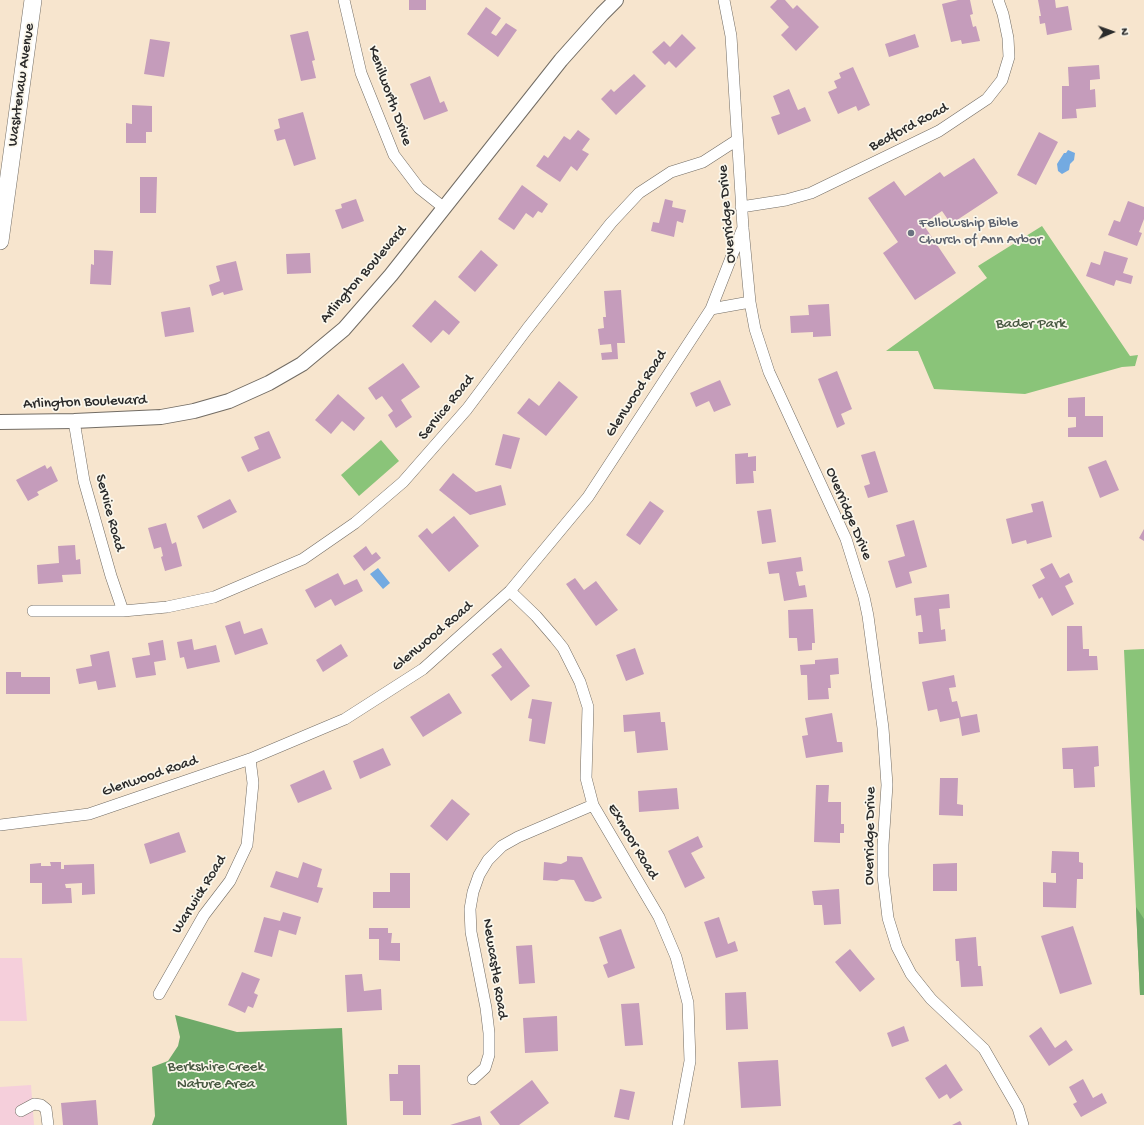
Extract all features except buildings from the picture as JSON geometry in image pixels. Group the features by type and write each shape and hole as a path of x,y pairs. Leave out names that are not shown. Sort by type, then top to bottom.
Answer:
{"main road":[{"name":"Washtenaw Avenue","path":"0,241 33,0"}],"street":[{"name":"Kenilworth Drive","path":"344,0 361,73 394,155 419,188 443,207"},
{"name":"Arlington Boulevard","path":"0,422 74,421 161,417 194,411 229,401 269,383 299,366 344,329 391,275 443,207 561,60 616,0"},
{"name":"Overridge Drive","path":"724,0 731,36 741,207 750,302 755,329 769,372 846,539 865,604 883,728 887,785 883,845 883,876 888,918 898,947 911,974 931,999 984,1049 1018,1108 1023,1125"},
{"name":"Bedford Road","path":"741,207 786,200 811,193 939,131 987,99 1002,80 1008,57 1008,38 1003,14 998,0"},
{"name":"Service Road","path":"33,611 123,611 167,607 214,597 302,559 355,522 403,482 467,409 610,223 639,193 671,172 703,162 737,140"},
{"name":"Glenwood Road","path":"0,825 89,814 250,759 345,720 423,669 510,591 588,497 710,309 743,228"},
{"path":"710,309 750,302"},
{"name":"Service Road","path":"74,421 84,480 111,576 123,611"},
{"name":"Exmoor Road","path":"510,591 536,616 563,648 580,682 588,707 586,778 593,805 659,917 676,957 688,1003 690,1061 678,1125"},
{"name":"Warwick Road","path":"158,994 204,915 230,880 247,845 253,784 250,759"},
{"name":"Newcastle Road","path":"473,1079 485,1068 489,1056 489,1033 486,1008 471,932 470,917 473,892 479,876 488,860 502,846 518,837 593,805"},
{"path":"21,1111 34,1104 41,1105 46,1108 48,1125"}],"shaded area":[{"path":"0,958 22,958 27,1021 0,1021"},
{"path":"31,1085 34,1125 0,1125 0,1087"}],"green space":[{"name":"Bader Park","path":"1042,226 1130,356 1138,355 1135,366 1122,367 1025,394 934,389 918,351 886,351 987,278 978,266"},
{"path":"381,440 399,461 359,496 341,475"},
{"path":"1144,649 1144,995 1140,995 1124,650"},
{"path":"1136,907 1144,919 1144,995 1140,995"},
{"name":"Berkshire Creek Nature Area","path":"175,1015 237,1032 342,1028 347,1125 152,1125 155,1116 152,1067 168,1061 178,1046 180,1037"}],"water":[{"path":"1068,150 1075,153 1074,160 1070,164 1069,170 1062,174 1058,171 1057,164 1064,153"},
{"path":"378,568 390,583 383,589 370,574"}],"place":[{"name":"Fellowship Bible Church of Ann Arbor","path":"911,233"}]}
